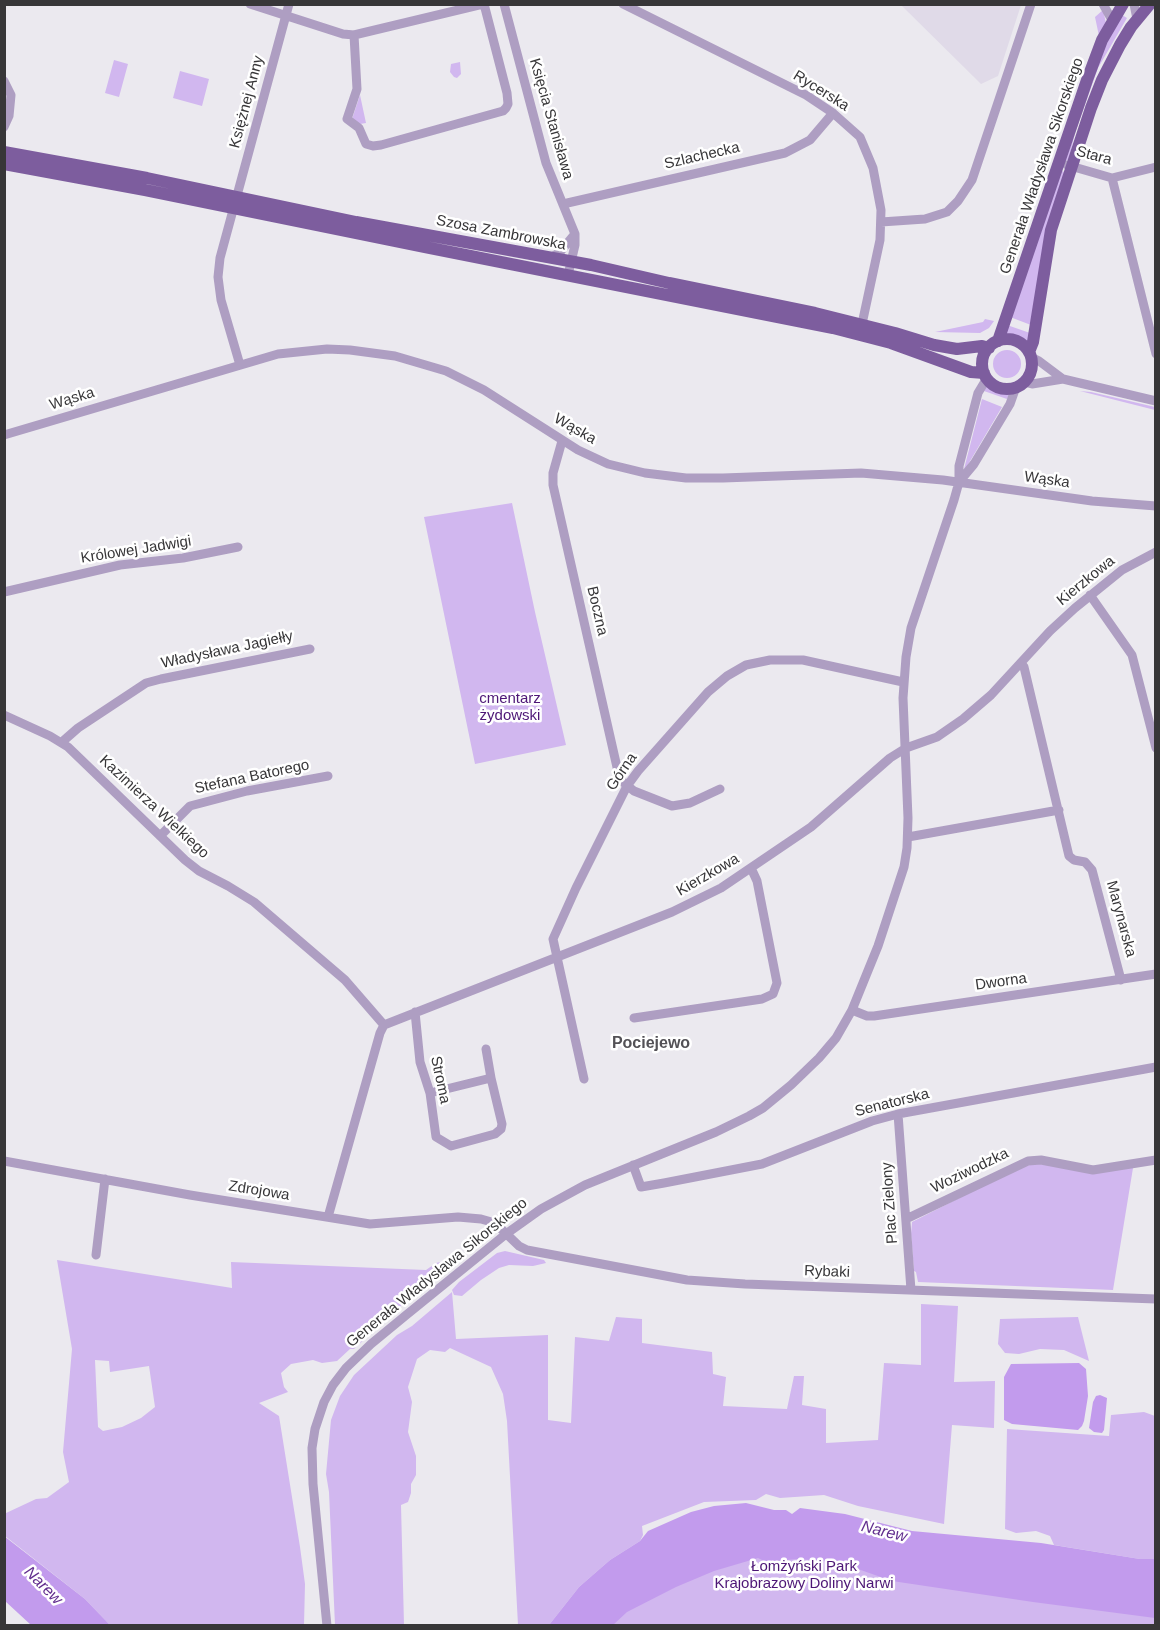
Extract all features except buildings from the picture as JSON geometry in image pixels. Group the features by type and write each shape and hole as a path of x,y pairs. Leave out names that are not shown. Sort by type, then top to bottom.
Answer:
{"main road":[{"name":"Generała Władysława Sikorskiego","path":"1033,353 1051,230 1065,164 1087,80 1112,20 1124,4"},
{"name":"Generała Władysława Sikorskiego","path":"992,342 1102,80 1120,45 1150,4"},
{"name":"Szosa Zambrowska","path":"4,152 147,178 235,202 474,257 855,333 985,375"},
{"name":"Szosa Zambrowska","path":"4,164 146,190 356,222 591,265 862,324 934,345 957,349 992,342"},
{"path":"474,257 471,251 476,243"},
{"path":"1015,341 1033,353 1031,370 1021,387 1000,388 985,375 984,357 992,342 1015,341"},
{"path":"953,365 958,357 957,349"}],"street":[{"path":"250,4 343,34 354,35 483,4 508,104 503,111 381,145 366,144 359,128 347,119 357,89 354,35"},
{"name":"Księżnej Anny","path":"240,365 221,300 218,277 220,258 289,4"},
{"name":"Księcia Stanisława","path":"504,4 541,146 554,185 575,234 575,245 568,275"},
{"name":"Rycerska","path":"623,4 806,95 833,112 860,137 873,168 881,210 880,240 862,324"},
{"path":"881,222 925,219 947,212 958,201 972,180 1030,4"},
{"path":"1103,4 1112,20"},
{"path":"1134,4 1137,19"},
{"path":"4,81 11,96 9,116 4,127"},
{"name":"Szlachecka","path":"563,204 785,153 810,140 833,112"},
{"name":"Stara","path":"1065,164 1112,178 1155,167"},
{"path":"1112,178 1155,354"},
{"path":"550,258 560,252 575,234"},
{"path":"575,245 591,265"},
{"name":"Wąska","path":"4,435 278,354 327,349 363,351 407,359 446,371 473,384 562,441 608,464 645,473 675,477 723,478 845,473 959,482 1092,501 1155,506"},
{"path":"1033,353 1063,379"},
{"path":"971,372 980,389"},
{"name":"Generała Władysława Sikorskiego","path":"327,1626 312,1460 315,1429 324,1402 339,1376 358,1355 506,1234 559,1198 585,1185 731,1125 772,1101 819,1058 836,1038 852,1010 878,946 901,876 908,837 903,682 911,628 959,482 959,466 985,375"},
{"path":"1021,387 1063,379 1155,401"},
{"name":"Generała Władysława Sikorskiego","path":"959,482 974,464 1021,387"},
{"name":"Boczna","path":"562,441 553,472 553,485 613,743 617,771 627,786"},
{"name":"Królowej Jadwigi","path":"4,592 120,565 172,560 238,548"},
{"name":"Kierzkowa","path":"384,1025 697,901 722,888 811,827 873,770 906,748 937,737 963,719 991,695 1050,632 1090,595 1122,570 1155,552"},
{"path":"1090,595 1132,655 1155,748"},
{"name":"Władysława Jagiełły","path":"62,742 78,728 146,683 310,648"},
{"name":"Górna","path":"584,1079 553,943 555,932 627,786 651,756 708,692 727,676 746,665 770,660 803,660 903,682"},
{"name":"Marynarska","path":"1021,663 1024,667 1069,856 1074,860 1085,862 1092,870 1121,980"},
{"name":"Kazimierza Wielkiego","path":"4,715 62,742 199,871 254,902 345,980 384,1025"},
{"name":"Stefana Batorego","path":"160,836 190,806 247,791 328,776"},
{"path":"627,786 658,802 672,806 690,803 720,789"},
{"path":"908,837 1059,810"},
{"path":"634,1018 762,999 773,994 777,983 757,881 751,868"},
{"name":"Dworna","path":"852,1010 867,1016 874,1016 1155,974"},
{"name":"Stroma","path":"415,1012 420,1062 430,1093 435,1135 439,1140 451,1146 495,1134 501,1129 502,1124 491,1078"},
{"path":"328,1217 384,1025"},
{"path":"430,1093 491,1078 486,1049"},
{"name":"Senatorska","path":"633,1165 641,1187 762,1164 872,1121 898,1114 1155,1067"},
{"name":"Plac Zielony","path":"898,1114 911,1290"},
{"name":"Woziwodzka","path":"906,1218 1028,1161 1041,1160 1093,1170 1155,1160"},
{"name":"Zdrojowa","path":"4,1161 190,1195 377,1224 473,1217 491,1221 506,1234"},
{"path":"96,1255 105,1179"},
{"name":"Rybaki","path":"506,1234 519,1246 537,1252 687,1280 1155,1299"}],"shaded area":[{"path":"901,5 1021,5 998,76 981,84"}],"green space":[{"path":"1103,10 1106,23 1099,36 1095,17"},
{"path":"1122,15 1127,18 1098,68 1075,133 1069,159 1066,161 1064,158 1093,74 1106,42"},
{"path":"114,60 128,64 119,97 105,93"},
{"path":"460,62 461,74 457,78 450,72 451,64"},
{"path":"180,71 209,79 202,106 173,98"},
{"path":"360,95 366,123 360,124 352,119"},
{"path":"1063,171 1064,173 1031,325 1010,317"},
{"path":"985,319 994,321 989,328 980,333 935,332 983,322"},
{"path":"1007,325 1030,333 1028,347 1016,339 1002,338"},
{"path":"1007,350 1017,354 1021,364 1017,374 1007,378 997,374 993,364 997,354"},
{"path":"987,381 998,389 1012,391 1007,399 984,391"},
{"path":"1080,391 1155,407 1155,410"},
{"path":"982,399 1002,407 963,473"},
{"name":"cmentarz żydowski","path":"512,503 566,745 475,764 424,517"},
{"path":"1038,1164 1133,1168 1113,1290 918,1282 914,1271 912,1222 1022,1166"},
{"path":"505,1251 544,1260 546,1263 533,1266 509,1265 499,1268 462,1296 454,1295 452,1290 459,1282 497,1253"},
{"path":"57,1260 232,1288 231,1262 426,1270 436,1263 445,1261 450,1265 431,1278 354,1349 350,1349 337,1361 322,1363 313,1360 291,1364 281,1373 284,1387 288,1392 259,1403 279,1416 305,1584 304,1625 110,1625 85,1599 5,1536 4,1514 36,1499 47,1498 69,1482 63,1452 72,1349","holes":["95,1360 109,1361 110,1372 149,1366 155,1407 141,1418 122,1427 103,1431 98,1427"]},
{"path":"452,1292 456,1339 548,1335 548,1420 571,1423 575,1337 609,1341 616,1317 642,1319 642,1343 712,1352 713,1374 726,1377 723,1406 787,1409 794,1376 804,1376 802,1405 826,1409 826,1443 878,1440 884,1363 921,1365 921,1304 958,1306 954,1382 995,1381 994,1428 952,1425 944,1524 858,1506 824,1495 780,1498 766,1494 756,1500 704,1502 642,1526 643,1535 640,1541 610,1560 579,1587 549,1625 518,1625 507,1421 503,1394 491,1367 450,1348 445,1352 430,1350 417,1359 408,1387 412,1402 408,1432 416,1456 416,1475 411,1484 408,1502 401,1505 404,1625 335,1625 329,1492 326,1474 331,1420 340,1396 354,1375 397,1335 412,1326"},
{"path":"1078,1317 1089,1361 1064,1350 1040,1349 1019,1354 1005,1353 998,1344 1000,1319"},
{"path":"1144,1412 1155,1416 1155,1559 1140,1559 1054,1545 1050,1536 1036,1531 1016,1533 1005,1529 1007,1429 1109,1436 1111,1415"},
{"name":"Łomżyński Park Krajobrazowy Doliny Narwi","path":"688,1541 1155,1565 1155,1625 578,1626"}],"water":[{"path":"1079,1363 1086,1369 1088,1396 1084,1421 1078,1430 1012,1424 1004,1420 1004,1377 1011,1364"},
{"path":"1096,1396 1107,1398 1102,1433 1094,1432 1089,1428 1093,1402"},
{"name":"Narew","path":"746,1503 774,1510 786,1510 792,1514 800,1508 845,1514 912,1531 1041,1543 1140,1559 1155,1559 1155,1618 892,1581 838,1562 797,1559 766,1562 758,1558 714,1571 676,1587 627,1612 613,1625 549,1625 579,1587 610,1560 640,1541 648,1531 691,1512 714,1506"},
{"name":"Narew","path":"4,1536 85,1599 110,1625 31,1625 5,1601"}],"district":[{"name":"Pociejewo","path":"651,1044"}]}
